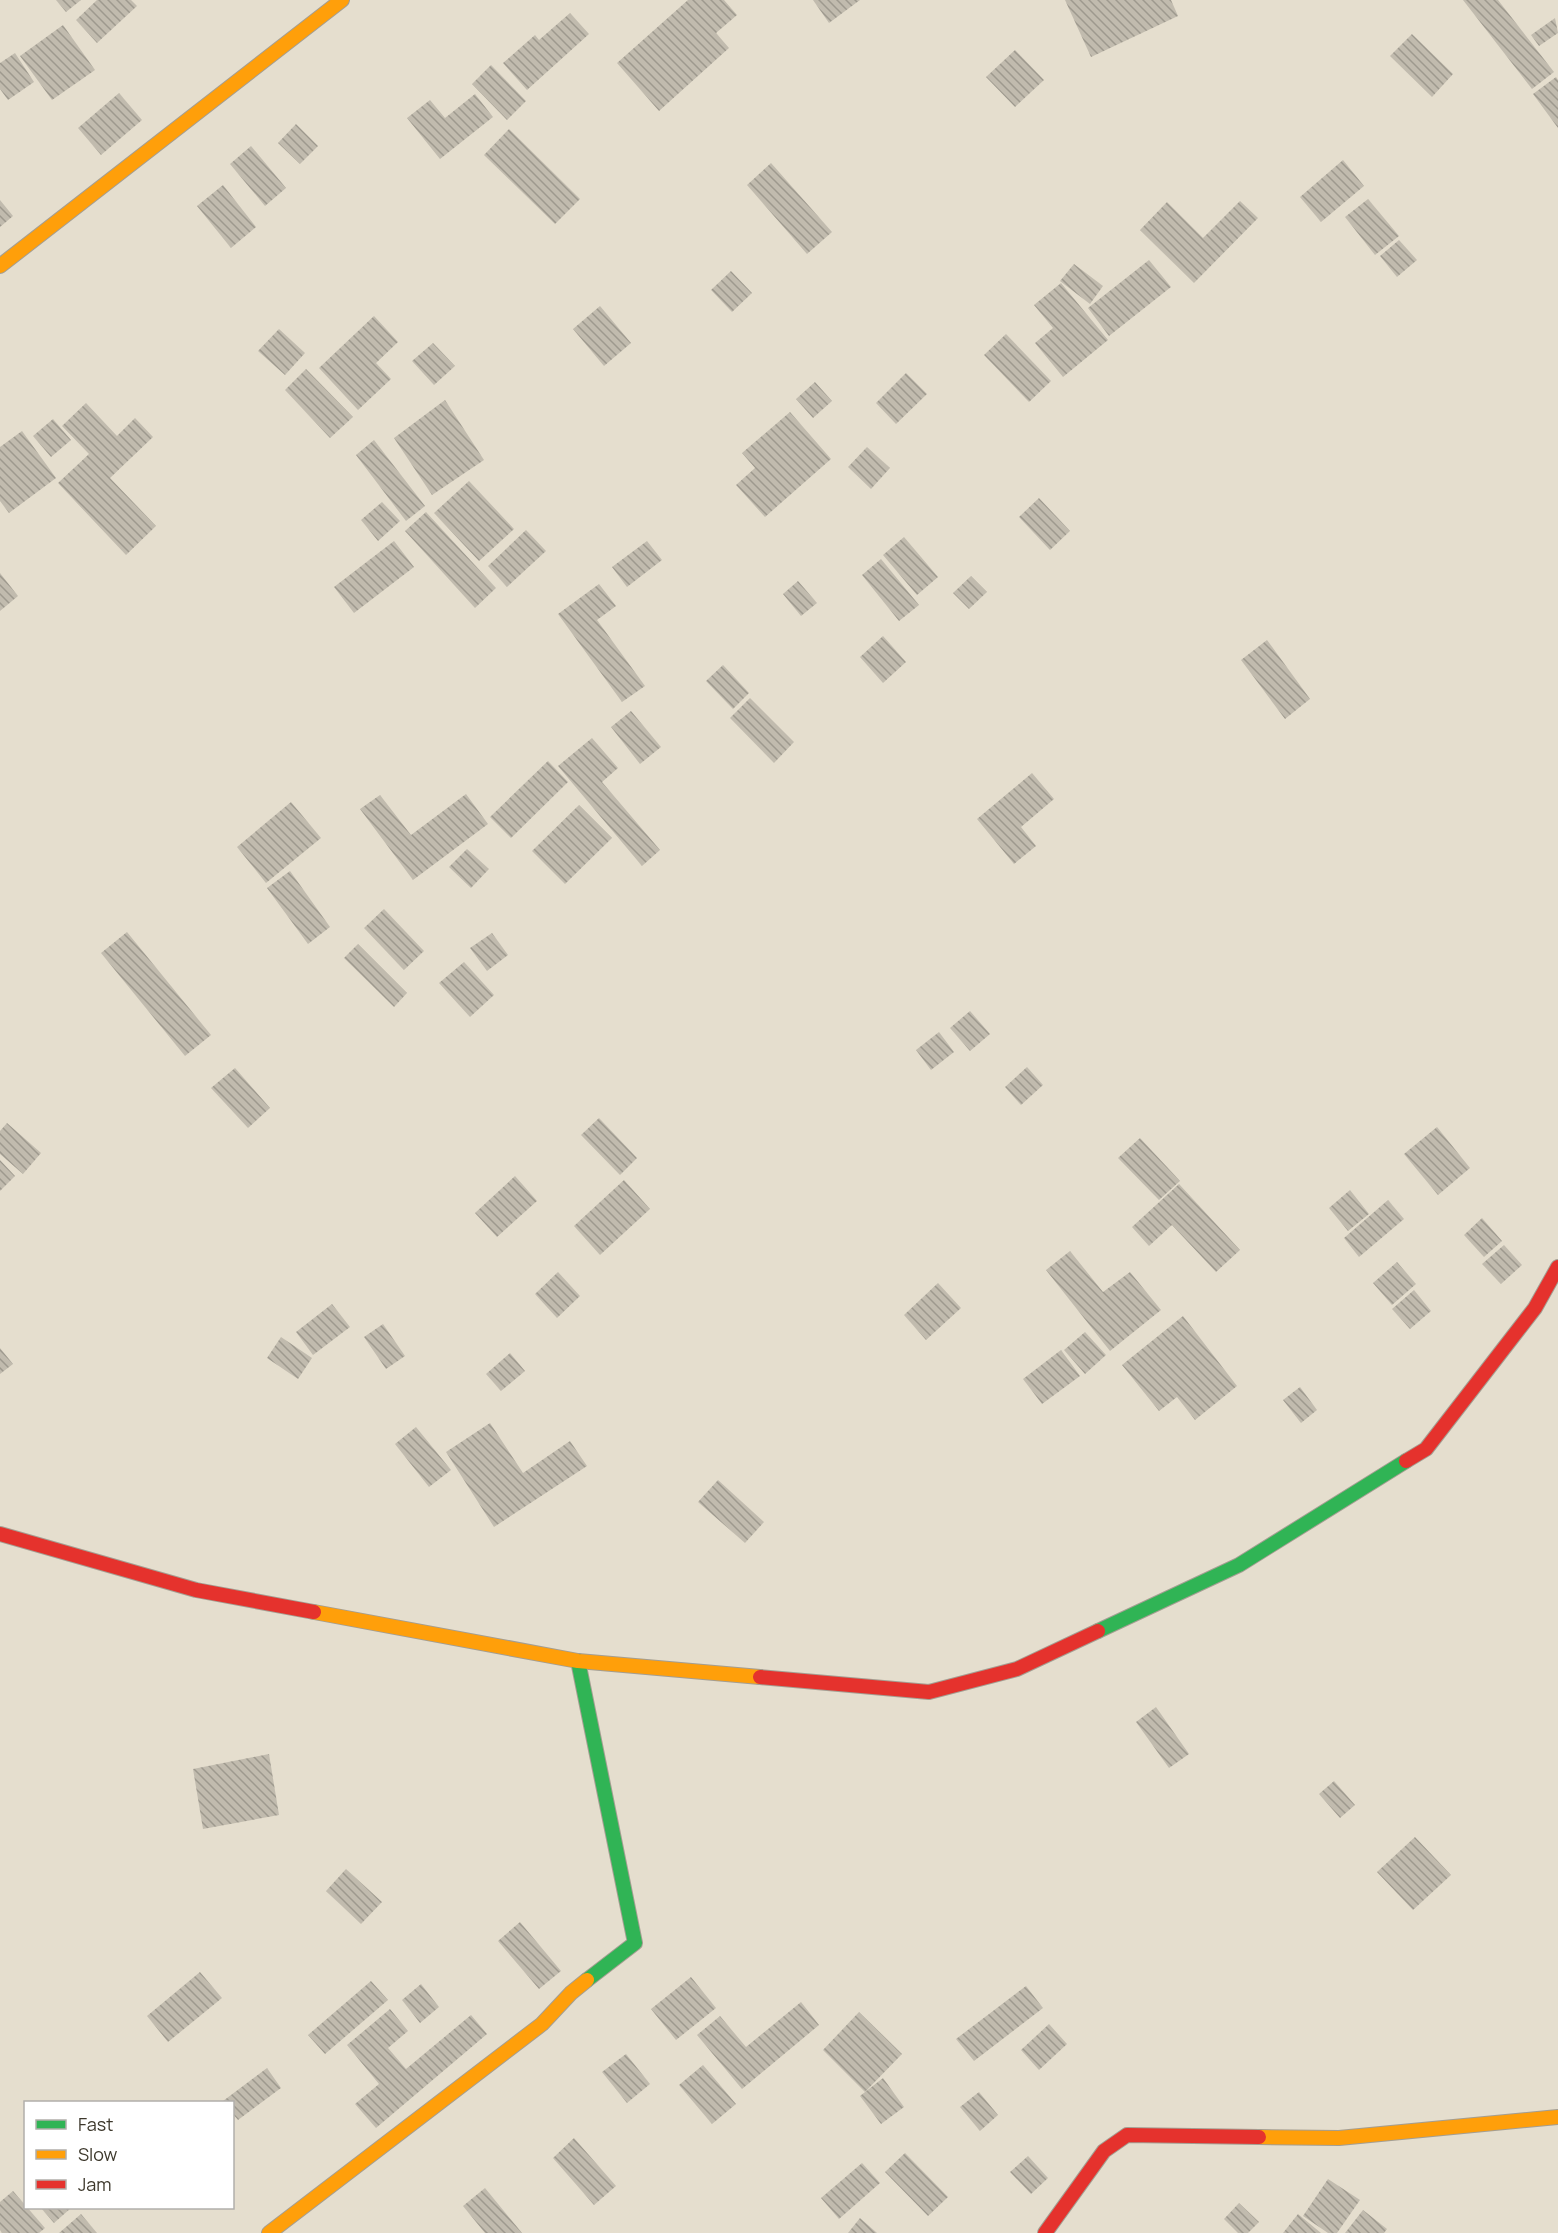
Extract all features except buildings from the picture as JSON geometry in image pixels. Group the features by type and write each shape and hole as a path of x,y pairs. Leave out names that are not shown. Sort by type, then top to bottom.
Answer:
{"street":[{"path":"0,266 342,0"},
{"path":"0,1534 196,1590 578,1661 929,1692 1017,1669 1239,1565 1426,1449 1535,1308 1558,1267"},
{"path":"269,2233 542,2024 572,1993 635,1943 578,1661"},
{"path":"1045,2233 1104,2151 1127,2135 1339,2138 1558,2117"}],"traffic: fast":[{"path":"1098,1631 1239,1565 1406,1461"},
{"path":"578,1661 635,1943 587,1980"}],"traffic: slow":[{"path":"0,266 342,0"},
{"path":"314,1612 578,1661 760,1677"},
{"path":"269,2233 542,2024 571,1993 587,1980"},
{"path":"1259,2137 1339,2138 1558,2117"}],"traffic: jam":[{"path":"1406,1461 1426,1449 1535,1308 1558,1267"},
{"path":"0,1534 196,1590 314,1612"},
{"path":"760,1677 929,1692 1017,1669 1098,1631"},
{"path":"1045,2233 1104,2151 1127,2135 1259,2137"}]}
